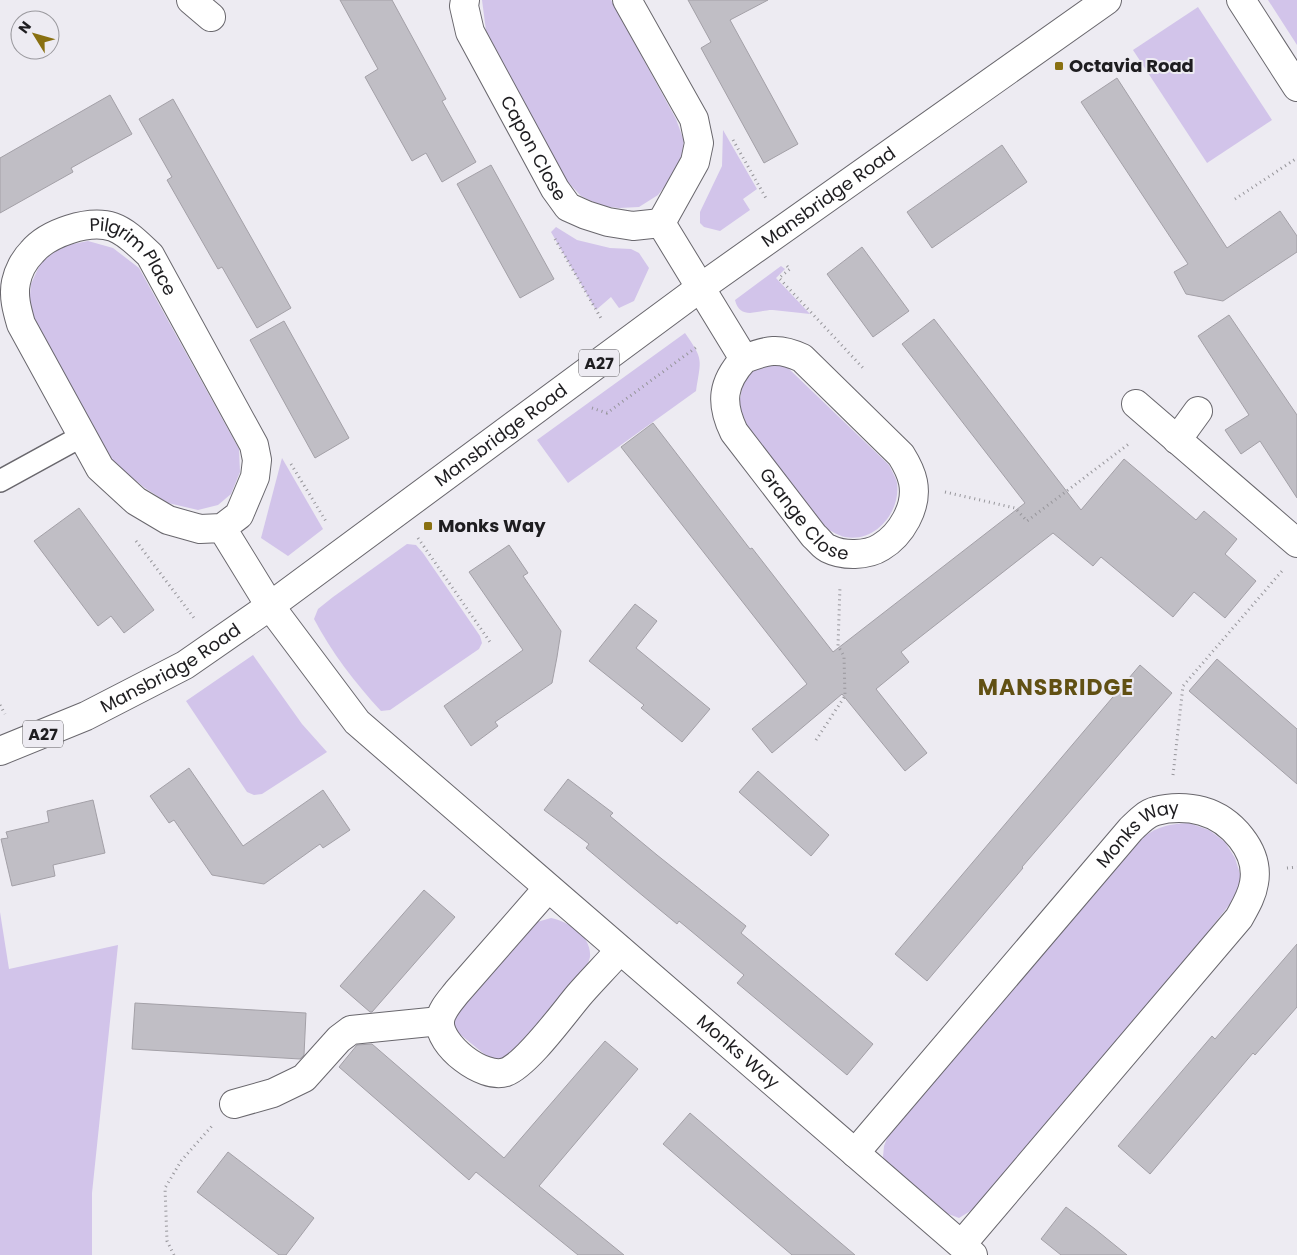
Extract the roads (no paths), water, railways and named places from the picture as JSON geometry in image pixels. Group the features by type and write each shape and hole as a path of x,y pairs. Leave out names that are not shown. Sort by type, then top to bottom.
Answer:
{"street":[{"name":"Capon Close","path":"465,0 464,6 470,32 555,189 568,207 586,216 608,222 633,226 661,223"},
{"path":"627,0 694,119 699,144 695,162 661,223 744,359"},
{"path":"1241,0 1297,87"},
{"name":"Mansbridge Road","path":"0,751 86,716 185,665 270,606 700,288 1101,2"},
{"name":"Pilgrim Place","path":"93,224 113,227 134,240 150,255 254,445 257,460 255,477 239,514 222,528 200,529 168,520 136,502 100,468 20,324 15,299 16,283 21,268 32,251 51,237 73,228 93,224"},
{"name":"Grange Close","path":"773,350 788,352 802,358 901,455 908,465 913,483 914,495 911,510 904,524 880,548 859,554 828,549 814,536 734,432 727,418 725,406 726,393 731,375 744,359 773,350"},
{"path":"1136,404 1297,543"},
{"path":"1167,431 1198,412"},
{"path":"222,528 270,606"},
{"name":"Monks Way","path":"270,606 358,722 968,1250 1239,918 1250,898 1255,882 1254,864 1248,847 1239,835 1229,824 1202,811 1170,808 1154,811 1131,828 856,1153"},
{"path":"548,888 444,1009 440,1021 441,1030 448,1042 463,1058 482,1071 496,1073 506,1072 522,1062 620,950"},
{"path":"234,1104 273,1093 304,1078 339,1039 351,1030 440,1021"}],"lane":[{"path":"0,481 82,436"}],"place":[{"name":"Octavia Road","path":"1059,66"},
{"name":"Monks Way","path":"428,526"}],"district":[{"name":"MANSBRIDGE","path":"1056,687"}]}
